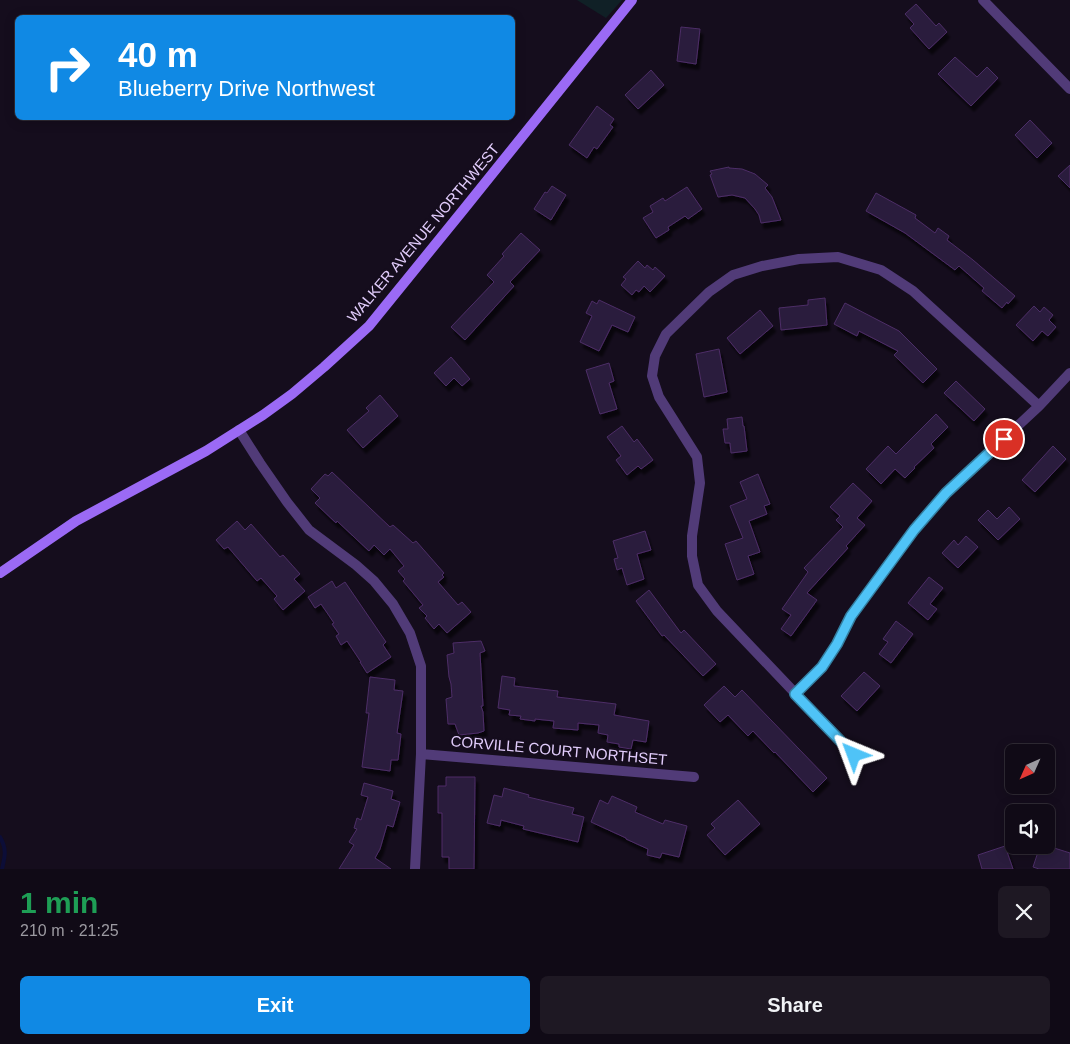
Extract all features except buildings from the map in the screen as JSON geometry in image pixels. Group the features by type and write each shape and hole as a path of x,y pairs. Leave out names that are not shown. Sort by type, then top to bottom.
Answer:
{"main road":[{"name":"WALKER AVENUE NORTHWEST","path":"0,573 76,521 206,451 292,394 324,367 369,326 632,0"}],"street":[{"path":"983,0 1070,89"},
{"path":"854,755 717,611 698,585 692,556 692,536 700,483 697,457 659,397 652,376 655,356 666,334 709,292 733,275 762,266 799,259 838,257 880,270 913,291 1039,406"},
{"path":"795,694 822,667 837,644 851,616 914,530 946,493 1039,406 1070,373"},
{"path":"239,430 287,502 309,530 374,581 392,604 410,633 421,666 421,754 415,869"},
{"name":"CORVILLE COURT NORTHSET","path":"421,754 694,777"}],"shaded area":[{"path":"577,0 622,0 606,18"}],"waterway":[{"path":"0,837 5,853 2,869"}],"route":[{"path":"854,755 795,694 822,667 837,644 851,616 914,530 946,493 1004,439"}]}
